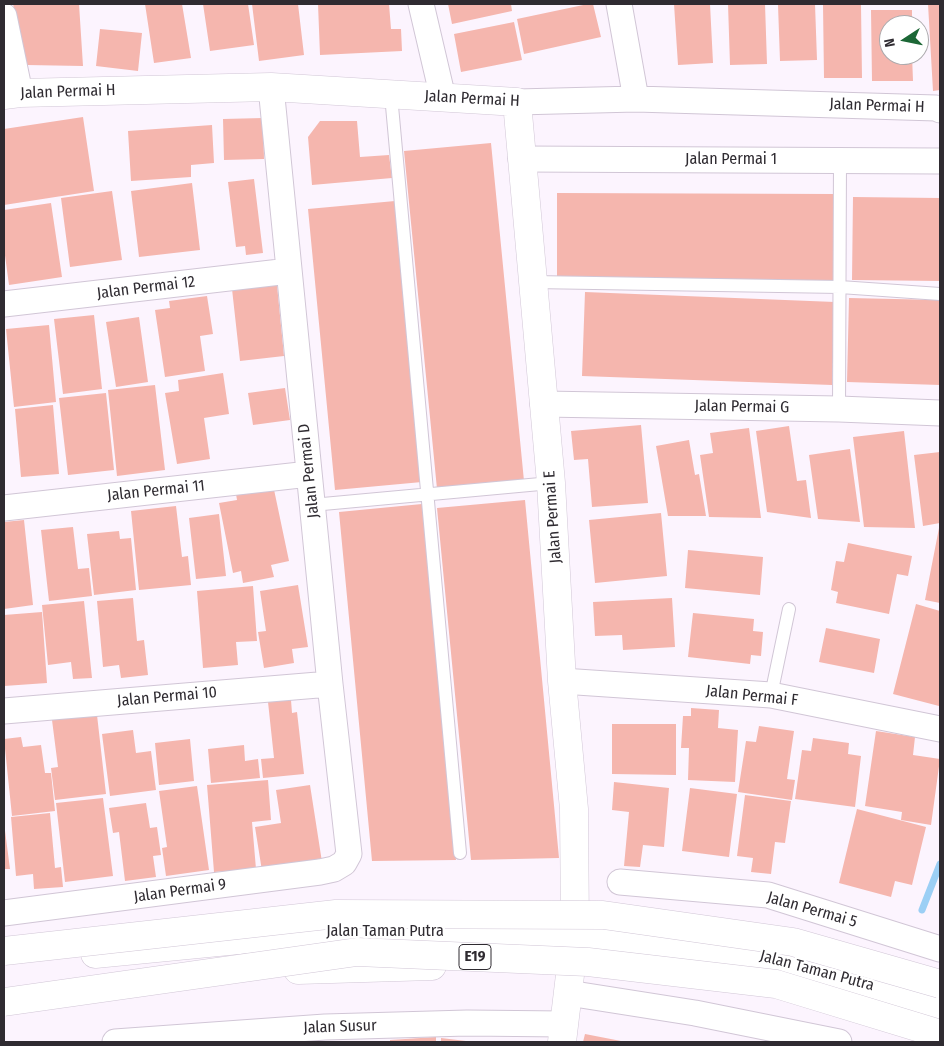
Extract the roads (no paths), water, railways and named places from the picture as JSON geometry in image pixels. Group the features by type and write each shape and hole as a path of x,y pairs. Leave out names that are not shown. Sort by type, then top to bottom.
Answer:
{"main road":[{"name":"Jalan Permai H","path":"12,94 271,87 517,102"},
{"name":"Jalan Permai E","path":"517,102 551,483 562,681 574,809 575,933 563,1033"},
{"path":"4,951 336,914 604,915 793,942 940,984"},
{"name":"Jalan Taman Putra","path":"4,963 321,932 575,933 778,958 940,1005"},
{"name":"E19","path":"4,1001 357,952 588,962 776,984 940,1034"},
{"name":"Jalan Taman Putra","path":"4,1001 292,970 572,962 754,982 940,1034"}],"street":[{"path":"421,4 443,98"},
{"path":"619,4 636,99"},
{"path":"4,16 12,94"},
{"name":"Jalan Permai D","path":"271,87 330,684 350,854"},
{"name":"Jalan Permai H","path":"517,102 636,99 940,110"},
{"name":"Jalan Permai 1","path":"522,158 940,161"},
{"name":"Jalan Permai 12","path":"4,304 289,271"},
{"name":"Jalan Permai G","path":"543,404 839,409 940,413"},
{"name":"Jalan Permai 11","path":"4,508 309,474"},
{"name":"Jalan Permai F","path":"562,681 771,695 940,729"},
{"name":"Jalan Permai 10","path":"4,711 330,684"},
{"name":"Jalan Permai 9","path":"4,913 320,872 344,863 350,854"},
{"name":"Jalan Permai 5","path":"620,882 768,895 939,944"},
{"path":"568,993 695,1013 824,1040"},
{"name":"Jalan Susur","path":"115,1042 325,1027 466,1022 563,1033"}],"lane":[{"path":"391,95 460,853"},
{"path":"839,409 840,160"},
{"path":"533,282 840,287 940,294"},
{"path":"312,505 551,483"},
{"path":"771,695 789,609"}],"waterway":[{"path":"922,910 940,864"}]}
